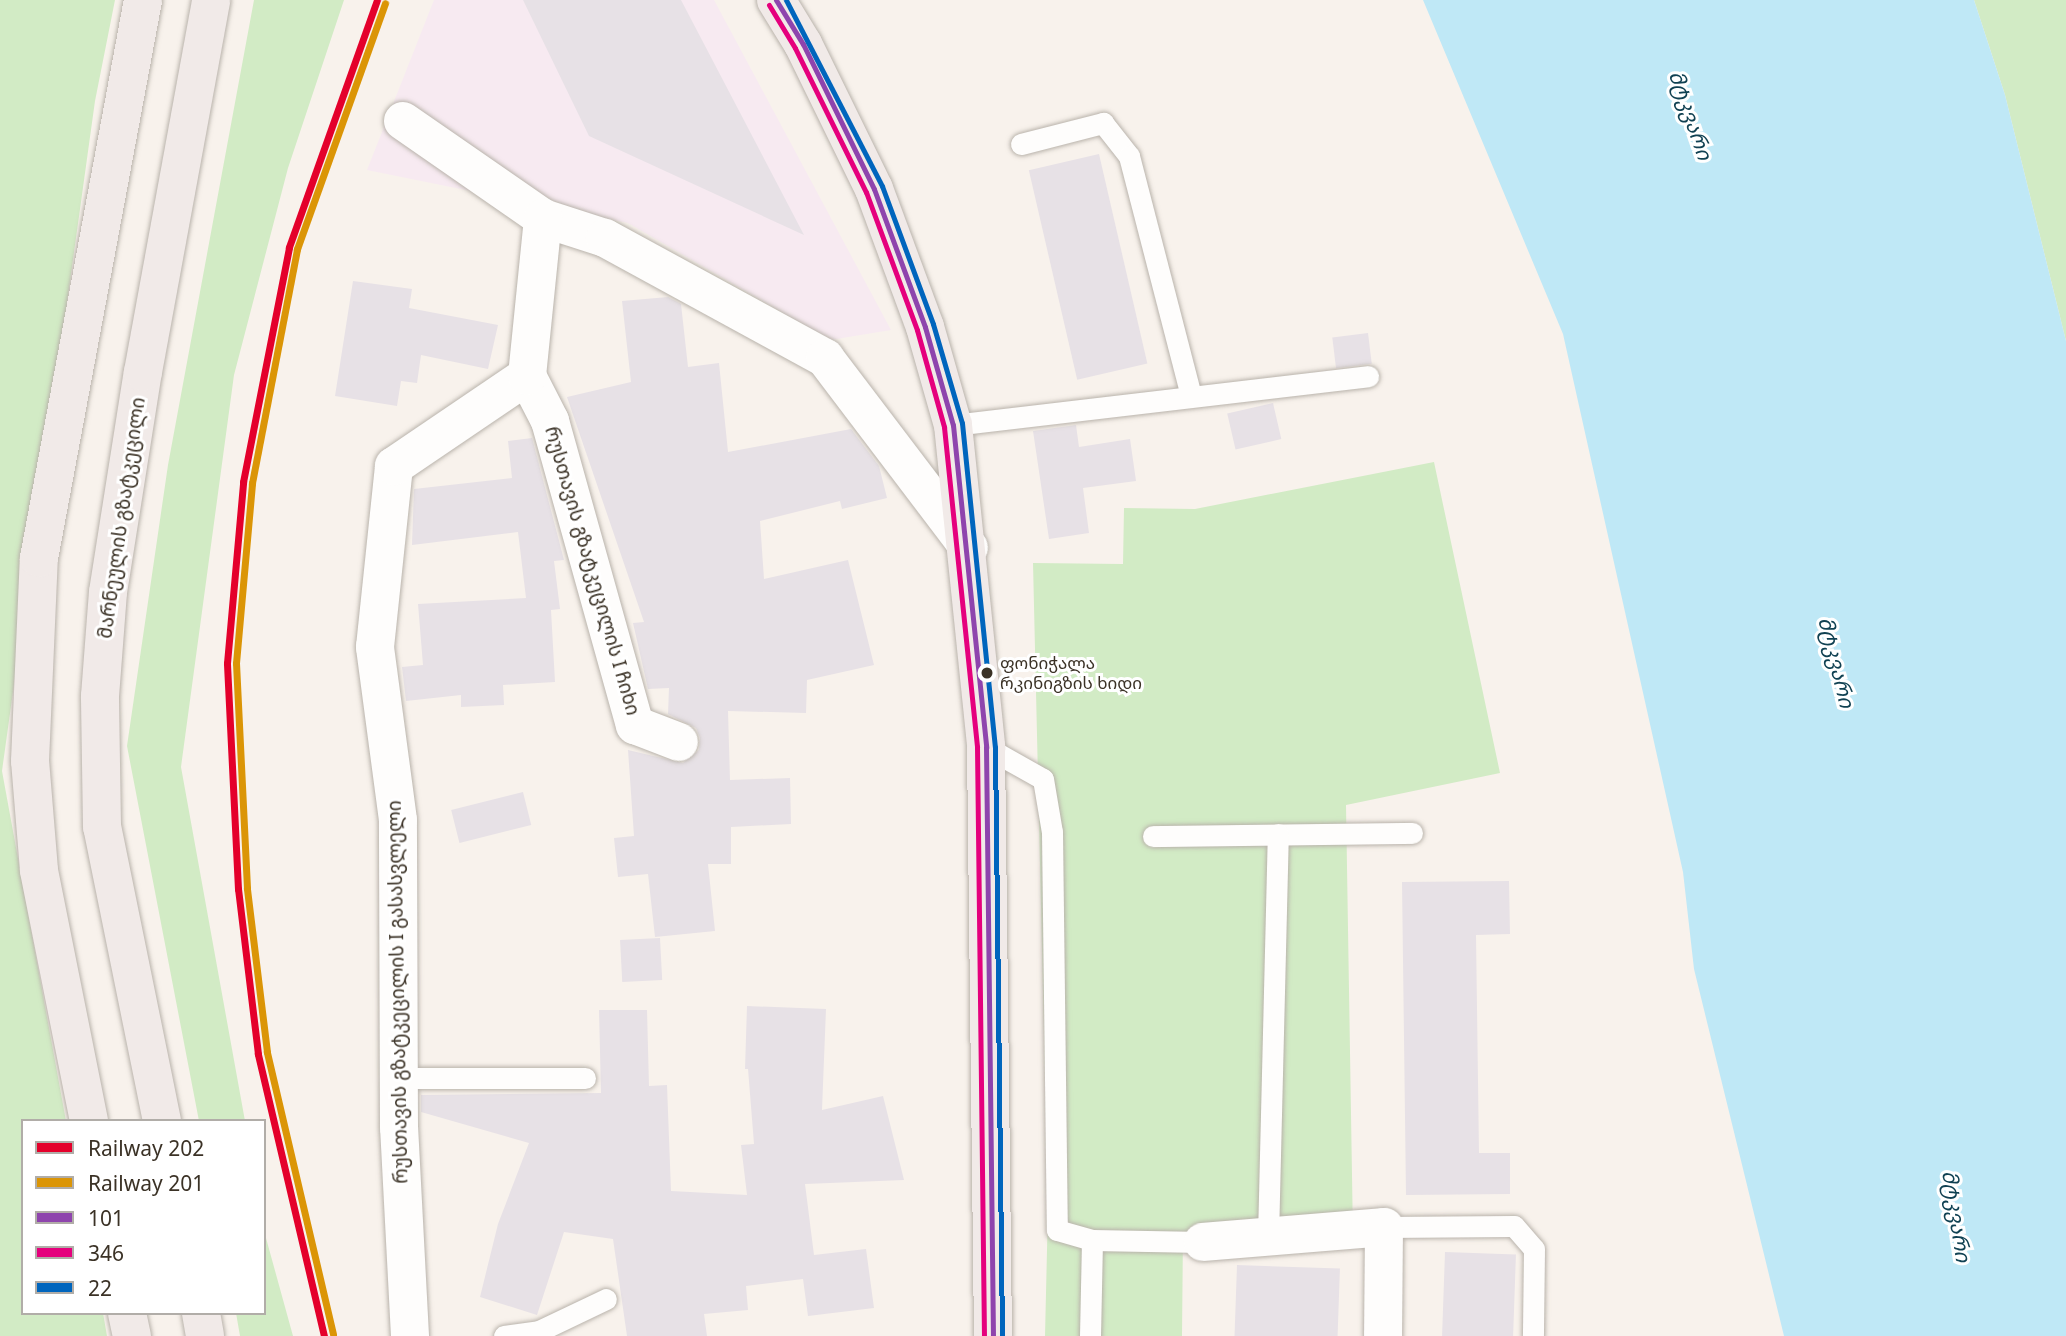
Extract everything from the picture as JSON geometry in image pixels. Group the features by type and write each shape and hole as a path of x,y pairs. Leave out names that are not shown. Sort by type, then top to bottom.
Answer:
{"highway":[{"path":"89,1119 39,870 30,761 38,572 143,0"},
{"name":"მარნეულის გზატკეცილი","path":"162,1119 102,827 100,696 108,592 140,386 211,0"},
{"path":"776,0 803,44 874,189 925,327 953,425 969,548 986,747 993,1336"},
{"path":"127,1315 132,1336"},
{"path":"201,1315 205,1336"}],"street":[{"path":"403,121 543,218 605,238 824,358 969,548"},
{"path":"527,376 543,218"},
{"name":"რუსთავის გზატკეცილის I ჩიხი","path":"527,376 550,421 635,725 679,742"},
{"name":"რუსთავის გზატკეცილის I გასასვლელი","path":"410,1336 399,1078 398,820 375,647 394,466 527,376"},
{"path":"1203,1242 1384,1227 1383,1336"}],"lane":[{"path":"1021,144 1102,123 1129,156 1191,397"},
{"path":"953,425 1368,376"},
{"path":"986,747 1044,779 1052,832 1054,1212 1057,1230 1092,1240 1203,1242"},
{"path":"1153,836 1412,833"},
{"path":"1268,1237 1278,834"},
{"path":"399,1078 585,1078"},
{"path":"1384,1227 1514,1226 1534,1249 1533,1336"},
{"path":"1090,1336 1092,1240"},
{"path":"504,1336 539,1331 606,1299"}],"shaded area":[{"path":"434,0 714,0 891,330 830,340 628,223 367,170"}],"green space":[{"path":"0,0 115,0 95,101 2,771 66,1119 21,1119 21,1315 103,1315 107,1336 0,1336"},
{"path":"254,0 344,0 288,168 234,375 181,767 245,1119 199,1119 127,746 168,465"},
{"path":"1974,0 2066,0 2066,341 2005,95"},
{"path":"1434,462 1500,773 1346,805 1353,1236 1183,1233 1182,1336 1045,1336 1048,1207 1033,563 1123,564 1124,508 1195,509"},
{"path":"266,1238 293,1336 240,1336 236,1315 266,1315"}],"water":[{"name":"მტკვარი","path":"1423,0 1974,0 2005,95 2066,341 2066,1336 1784,1336 1694,969 1683,872 1563,334"}],"building":[{"path":"523,0 681,0 804,235 589,136"},
{"path":"1099,154 1147,363 1077,380 1029,170"},
{"path":"353,281 412,289 409,308 498,325 488,369 421,355 417,383 401,381 397,406 335,396"},
{"path":"668,297 681,304 688,367 719,363 728,452 851,429 879,466 887,498 842,509 840,501 760,521 764,579 848,560 874,665 807,680 806,713 728,711 730,780 790,778 791,824 731,827 731,864 708,864 715,931 655,937 648,874 618,877 614,838 634,836 628,750 683,763 699,750 700,738 696,728 668,714 669,688 648,689 633,623 644,622 567,397 631,382 622,301"},
{"path":"1368,333 1372,364 1336,368 1332,337"},
{"path":"1273,403 1281,439 1236,450 1227,414"},
{"path":"1076,425 1079,447 1130,439 1136,481 1083,488 1089,533 1049,539 1033,431"},
{"path":"532,438 564,560 554,561 560,609 551,610 555,682 503,685 504,705 461,707 461,695 406,701 402,667 423,665 418,604 526,598 518,532 412,545 414,489 512,478 508,441"},
{"path":"523,792 531,825 459,843 451,810"},
{"path":"1509,881 1510,934 1476,935 1479,1153 1510,1153 1510,1194 1406,1195 1402,882"},
{"path":"660,938 662,980 622,982 620,940"},
{"path":"747,1006 826,1009 822,1110 883,1096 904,1180 805,1184 814,1255 866,1249 874,1308 808,1316 803,1279 746,1286 748,1310 704,1314 707,1336 627,1336 613,1239 564,1232 537,1315 480,1297 498,1224 529,1143 421,1112 421,1095 601,1093 599,1010 647,1010 649,1086 667,1085 671,1191 747,1195 741,1145 754,1144 748,1069 745,1069"},
{"path":"1445,1252 1516,1254 1513,1336 1442,1336"},
{"path":"1237,1265 1340,1269 1338,1336 1235,1336"}],"rail line":[{"name":"202","path":"324,1336 258,1054 238,889 227,663 243,482 289,247 377,0"},
{"name":"201","path":"333,1334 267,1052 247,888 236,663 252,483 297,249 385,3"}],"transit line":[{"name":"101","path":"776,0 803,44 874,189 925,327 953,425 986,747 993,1336"},
{"name":"22","path":"786,0 882,186 933,324 962,423 995,747 1002,1336"},
{"name":"346","path":"769,5 795,48 866,192 917,330 944,427 977,747 984,1336"}],"place":[{"name":"ფონიჭალა რკინიგზის ხიდი","path":"987,673"}]}
